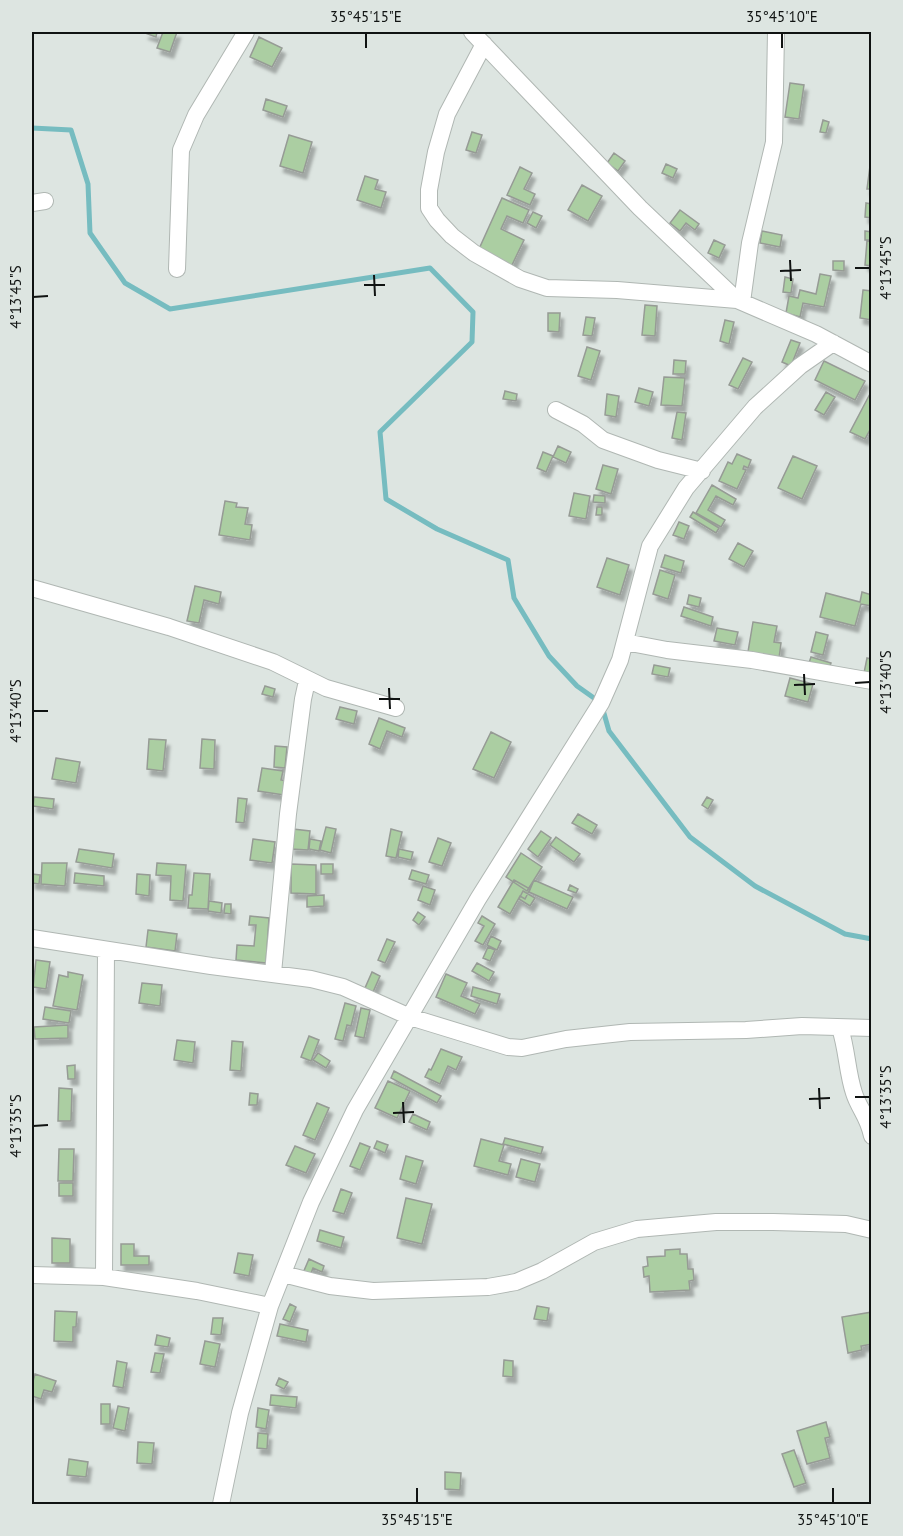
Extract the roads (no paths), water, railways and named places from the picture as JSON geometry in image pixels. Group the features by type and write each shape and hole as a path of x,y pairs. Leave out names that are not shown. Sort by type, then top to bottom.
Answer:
{"street":[{"path":"177,269 182,150 196,115 246,32"},
{"path":"739,301 774,141 776,32"},
{"path":"739,301 640,208 478,38 447,114 436,152 429,190 429,208 452,236 474,253 520,279 547,288 617,290 739,301 833,343 872,364"},
{"path":"220,1504 240,1413 270,1306 311,1202 355,1110 478,899 601,703 613,679 625,642 650,546 686,488 755,407 800,366 833,343"},
{"path":"556,410 583,424 613,445 702,471"},
{"path":"32,588 169,627 273,662 307,681 326,688 396,708"},
{"path":"625,642 668,650 752,660 872,681"},
{"path":"273,973 288,814 307,681"},
{"path":"32,938 311,979 343,987 410,1017 508,1047 522,1048 566,1039 630,1032 746,1030 802,1026 872,1028"},
{"path":"104,1277 106,950"},
{"path":"840,1028 854,1095 869,1121 872,1136"},
{"path":"283,1274 330,1286 373,1291 488,1287 516,1282 594,1242 637,1229 716,1222 773,1222 846,1224 872,1230"},
{"path":"32,1275 104,1277 197,1291 270,1306"}],"waterway":[{"path":"32,128 71,130 88,184 90,233 125,283 170,309 430,268 473,312 472,342 380,432 386,499 437,529 508,560 514,598 549,656 577,686 601,703 609,731 690,837 755,886 845,934 872,939"}]}
